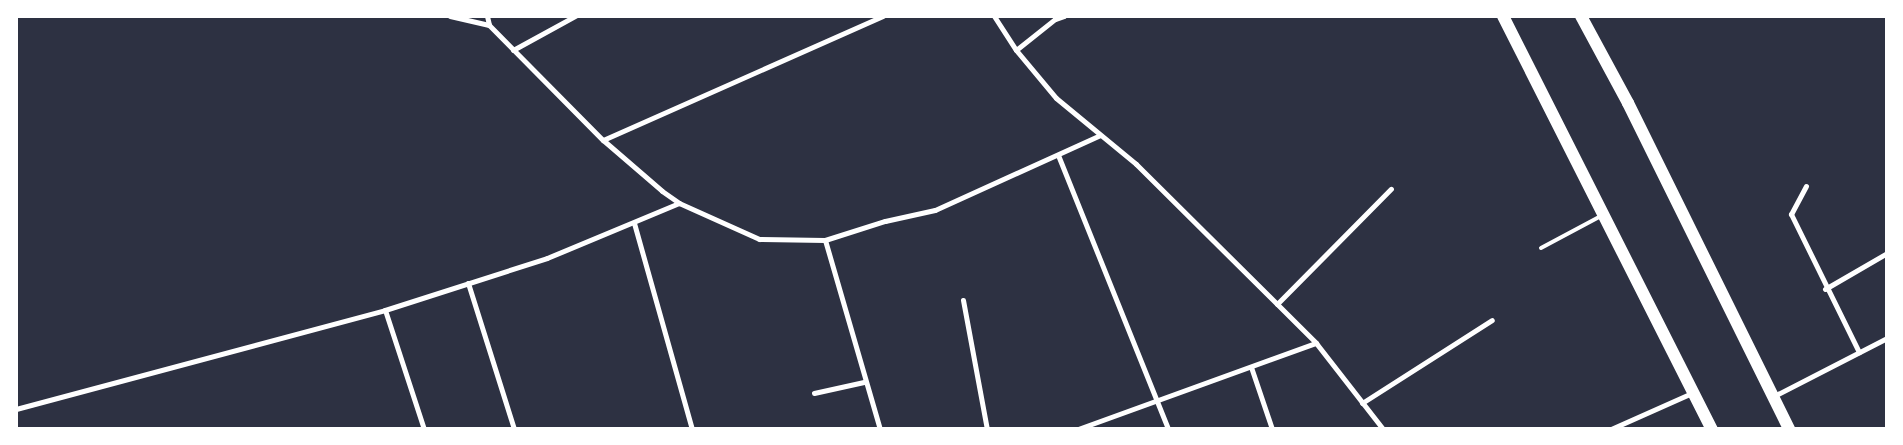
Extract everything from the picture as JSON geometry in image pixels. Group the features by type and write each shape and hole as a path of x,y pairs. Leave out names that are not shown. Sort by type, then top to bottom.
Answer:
{"main road":[{"path":"1503,16 1605,214 1712,429"},
{"path":"1581,16 1628,103 1789,429"}],"street":[{"path":"450,16 489,25 602,140 679,203 759,239 825,240 885,221 934,210 1100,135"},
{"path":"487,16 489,25"},
{"path":"514,50 575,16"},
{"path":"602,140 883,16"},
{"path":"994,16 1016,50 1056,98 1136,164 1316,343 1383,429"},
{"path":"1016,50 1055,19 1064,16"},
{"path":"1058,155 1168,429"},
{"path":"1806,186 1790,214 1825,289 1859,352"},
{"path":"1277,304 1391,189"},
{"path":"16,409 385,310 547,258 679,203"},
{"path":"634,223 692,429"},
{"path":"825,240 864,382 880,429"},
{"path":"1825,289 1887,252"},
{"path":"468,284 514,429"},
{"path":"963,300 987,429"},
{"path":"385,310 424,429"},
{"path":"1362,402 1492,320"},
{"path":"1773,397 1887,338"},
{"path":"1078,429 1316,343"},
{"path":"1251,367 1272,429"},
{"path":"814,393 864,382"},
{"path":"1611,429 1694,392"}],"lane":[{"path":"1541,248 1605,214"}]}
